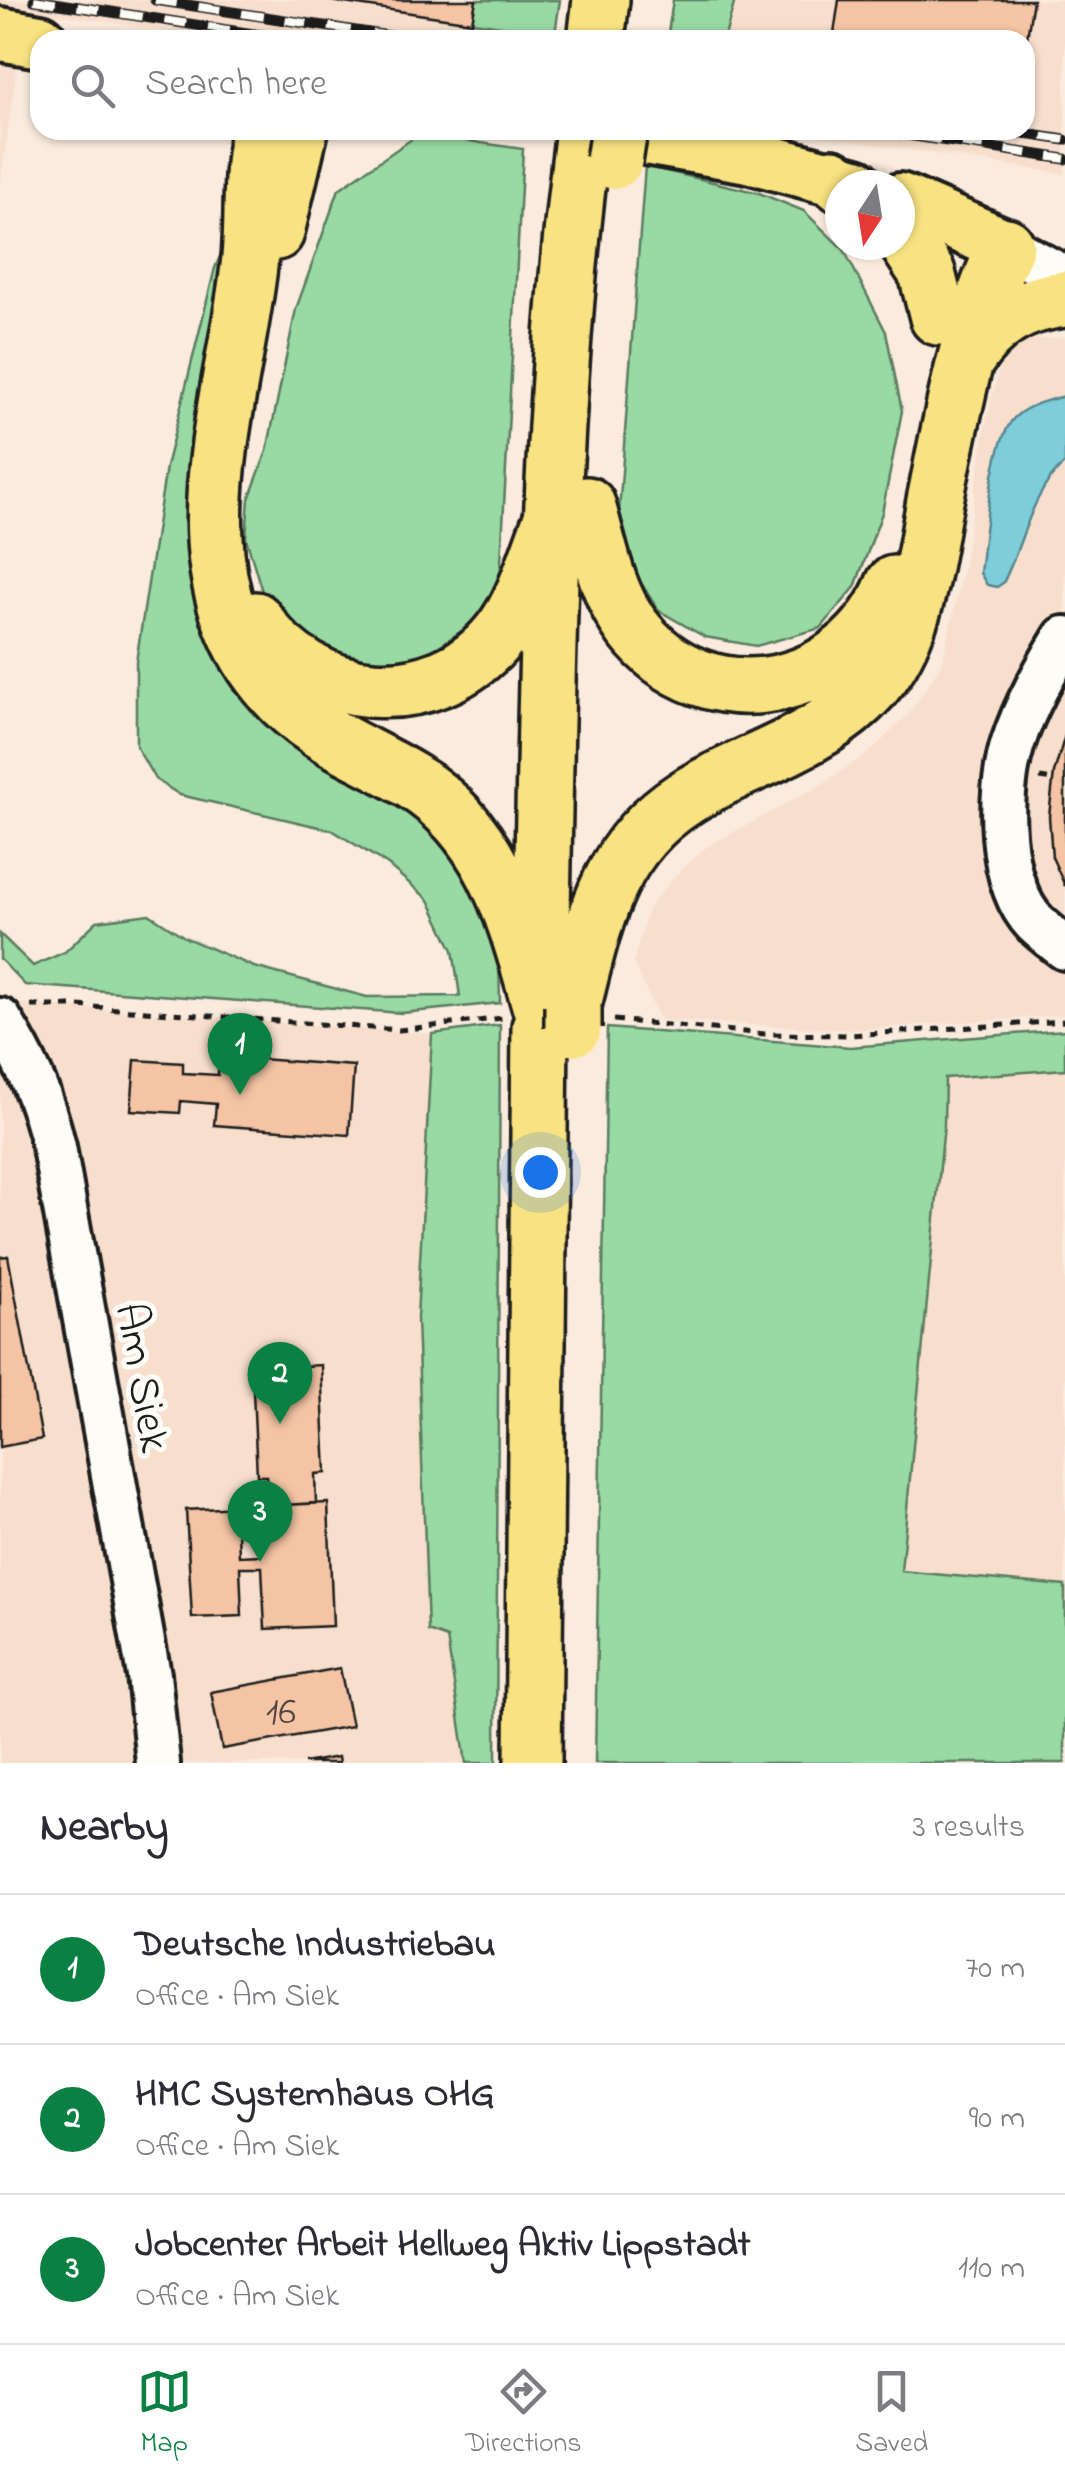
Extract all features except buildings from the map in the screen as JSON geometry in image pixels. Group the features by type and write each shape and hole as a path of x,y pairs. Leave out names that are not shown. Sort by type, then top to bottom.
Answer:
{"highway":[{"path":"597,30 601,0"},
{"path":"632,30 635,0"},
{"path":"298,140 277,229 236,487 233,560 238,582 257,624 288,658 327,681 374,691 422,686 466,666 502,632 569,513"},
{"path":"533,1763 569,513 599,142"},
{"path":"248,145 249,270 213,514 217,577 226,608 253,665 294,711 344,747 437,798 480,844 503,886 557,1016"},
{"path":"569,513 620,609 642,638 668,661 712,680 758,686 804,677 844,655 888,602 896,580 932,378 938,317 956,272 997,242"},
{"path":"566,1763 557,1016 602,898 618,866 648,828 686,796 829,725 866,693 895,654 914,609 962,366 997,242"},
{"path":"915,255 927,273 938,317"},
{"path":"962,366 992,327 1014,312 1065,298"}],"main road":[{"path":"0,34 30,39"},
{"path":"599,142 748,156 825,177"},
{"path":"915,206 997,242"}],"street":[{"path":"997,242 1065,278"},
{"path":"1065,638 1046,668 1013,744 1004,801 1011,879 1032,921 1065,948"},
{"name":"Am Siek","path":"0,1020 28,1065 54,1147 149,1675 158,1763"}],"shaded area":[{"path":"0,0 476,0 473,23 523,30 158,30 25,9 0,186"},
{"path":"735,0 1065,0 1065,174 847,140 1035,140 1035,30 727,30"},
{"path":"1065,337 1065,1015 852,1030 660,1020 633,963 648,909 706,847 819,786 870,752 910,712 942,663 999,369 1020,341"},
{"path":"0,1002 432,1034 417,1318 428,1630 447,1637 466,1763 0,1763"},
{"path":"1065,1030 1065,1688 685,1632 784,1086 860,1046"}],"green space":[{"path":"476,0 560,0 556,30 472,22"},
{"path":"673,0 735,0 727,30 668,30"},
{"path":"410,140 461,140 523,149 500,581 472,624 424,656 380,668 330,657 264,598 246,538 249,499 267,451 296,309 339,189"},
{"path":"645,166 759,193 804,211 825,231 825,260 849,260 886,332 902,411 882,513 855,587 821,628 756,646 705,637 658,610 631,567 619,512"},
{"path":"236,220 195,544 439,830 471,875 499,960 500,1003 402,1013 25,985 0,959 0,934 33,966 65,952 97,921 149,914 186,938 254,967 367,997 460,996 453,950 429,900 388,865 332,830 180,795 155,779 136,746 136,662 166,467 215,268"},
{"path":"500,1025 496,1763 466,1763 447,1638 428,1631 417,1318 432,1034"},
{"path":"607,1028 850,1047 1065,1030 1065,1069 945,1078 944,1125 901,1571 1065,1586 1065,1763 595,1763"}],"water":[{"path":"1065,396 1065,463 1036,503 1003,583 997,587 987,585 980,573 987,514 994,468 1006,430 1025,410"}],"railway":[{"path":"34,0 228,30"},
{"path":"155,0 350,30"},
{"path":"1035,135 1065,140"},
{"path":"941,140 1065,159"}],"place":[{"name":"Deutsche Industriebau","path":"240,1095"},
{"name":"HMC Systemhaus OHG","path":"280,1424"},
{"name":"Jobcenter Arbeit Hellweg Aktiv Lippstadt","path":"260,1562"}]}
